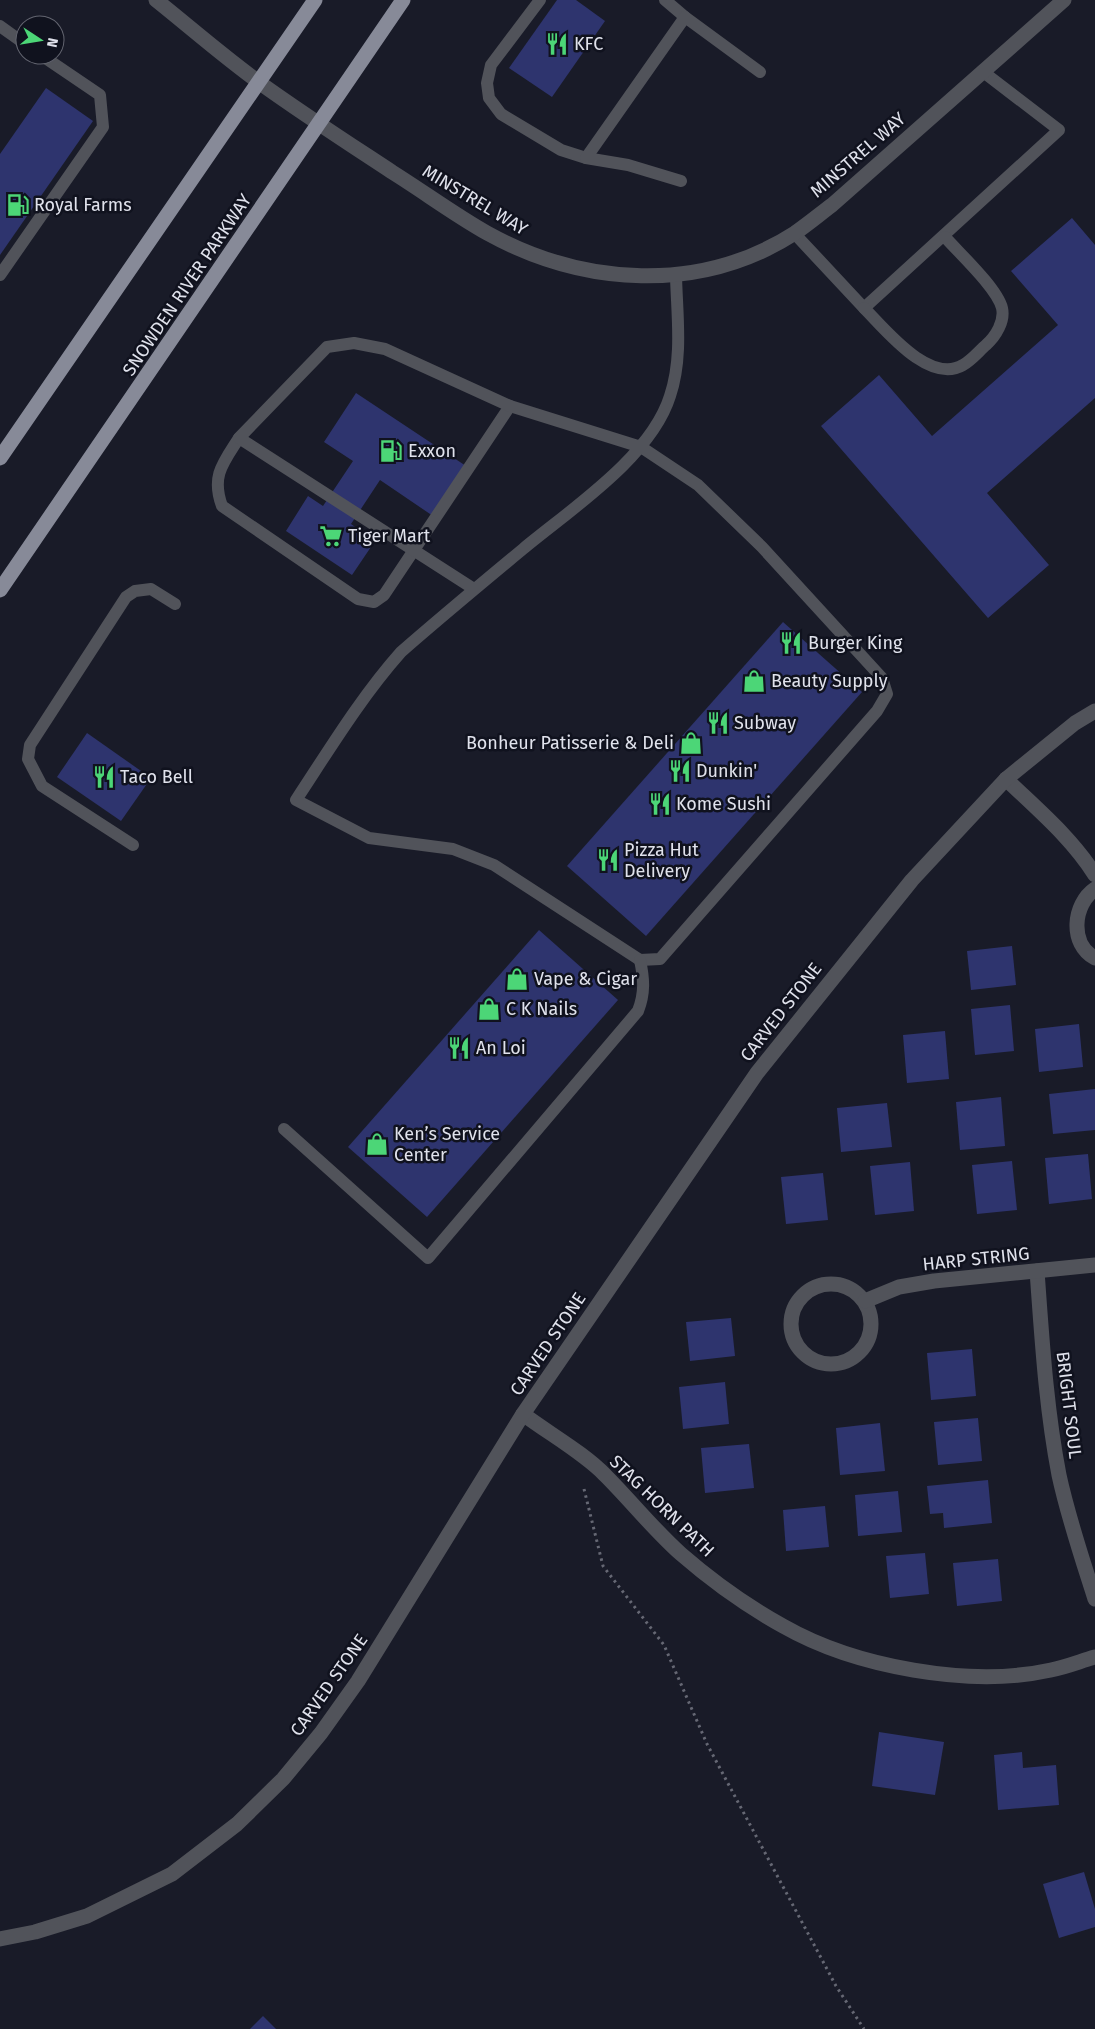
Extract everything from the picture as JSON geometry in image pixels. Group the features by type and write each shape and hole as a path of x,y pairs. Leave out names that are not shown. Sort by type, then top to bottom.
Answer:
{"main road":[{"path":"0,458 315,0"},
{"name":"SNOWDEN RIVER PARKWAY","path":"0,590 403,0"}],"street":[{"name":"MINSTREL WAY","path":"156,0 259,82 319,124 487,233 533,255 599,273 634,277 676,276 735,261 794,233 832,205 1064,0"},
{"name":"CARVED STONE","path":"0,1940 35,1932 87,1916 172,1874 237,1824 283,1779 321,1733 358,1681 523,1414 757,1072 912,880 1006,779 1074,723 1095,711"},
{"path":"1006,779 1062,834 1085,859 1095,875"},
{"path":"1095,890 1087,895 1079,908 1076,923 1080,943 1095,958"},
{"name":"HARP STRING","path":"865,1301 899,1287 934,1281 1095,1265"},
{"name":"BRIGHT SOUL","path":"1037,1271 1046,1394 1060,1475 1077,1542 1095,1599"},
{"path":"839,1284 854,1290 865,1301 872,1322 870,1336 862,1351 849,1360 836,1364 812,1359 801,1350 792,1332 792,1314 799,1300 809,1291 824,1285 839,1284"},
{"name":"STAG HORN PATH","path":"523,1414 604,1473 681,1554 733,1594 784,1627 842,1651 899,1668 947,1675 994,1676 1050,1670 1095,1657"}],"lane":[{"path":"540,0 491,65 487,83 489,98 501,114 561,150 586,158 628,165 681,181"},
{"path":"665,0 760,72"},
{"path":"586,158 685,17"},
{"path":"0,26 15,37"},
{"path":"0,275 103,127 100,95 56,65"},
{"path":"864,308 1059,130 982,71"},
{"path":"794,233 864,308 917,360 938,367 952,368 963,365 996,336 1002,309 996,294 944,237"},
{"path":"510,406 384,595 374,602 358,599 222,506 216,490 219,474 238,438 327,347 354,343 385,349 510,406 641,447 698,485 762,547 882,678 888,694 877,711 660,959 640,960 494,865 453,849 369,838 296,800 384,671 401,652 606,480 641,447 658,422 670,398 677,370 679,343 676,276"},
{"path":"238,438 474,589"},
{"path":"133,845 42,786 28,759 30,745 126,597 135,591 151,589 175,604"},
{"path":"284,1129 428,1258 638,1011 643,997 644,980 640,960"}],"path":[{"path":"574,1452 603,1566 664,1645 707,1744 836,1986 864,2029"}],"building":[{"name":"KFC","path":"557,0 576,0 605,21 552,97 509,68"},
{"name":"Royal Farms","path":"46,88 93,121 0,255 0,154"},
{"path":"1072,218 1095,245 1095,398 987,493 1049,565 988,618 821,426 879,375 932,436 1058,325 1011,271"},
{"name":"Exxon","path":"356,393 466,466 433,516 380,480 351,524 375,541 352,575 286,531 308,496 323,506 353,461 324,442"},
{"path":"783,622 862,692 646,936 567,866"},
{"name":"Taco Bell","path":"87,733 151,778 121,821 57,777"},
{"path":"539,930 618,1000 427,1217 348,1147"},
{"path":"1012,946 1016,985 971,990 967,951"},
{"path":"1010,1005 1014,1051 975,1055 971,1009"},
{"path":"1079,1024 1083,1067 1039,1072 1035,1029"},
{"path":"945,1031 949,1079 907,1083 903,1035"},
{"path":"1095,1089 1095,1130 1053,1134 1049,1094"},
{"path":"1001,1097 1005,1146 960,1150 956,1102"},
{"path":"887,1103 892,1147 841,1152 837,1108"},
{"path":"1088,1154 1092,1199 1049,1204 1045,1158"},
{"path":"1012,1161 1017,1210 977,1214 972,1165"},
{"path":"910,1162 914,1211 875,1215 870,1166"},
{"path":"823,1173 828,1220 786,1224 781,1177"},
{"path":"731,1318 735,1356 690,1361 686,1322"},
{"path":"972,1349 976,1396 931,1400 927,1353"},
{"path":"725,1382 729,1424 683,1429 679,1387"},
{"path":"978,1418 982,1461 938,1465 934,1422"},
{"path":"880,1423 885,1471 840,1475 836,1428"},
{"path":"749,1444 754,1488 705,1493 701,1448"},
{"path":"988,1480 992,1523 944,1528 943,1513 930,1514 927,1486"},
{"path":"898,1491 902,1532 858,1536 855,1495"},
{"path":"825,1506 829,1547 786,1551 783,1510"},
{"path":"925,1553 929,1594 890,1598 886,1556"},
{"path":"998,1559 1002,1601 957,1606 953,1563"},
{"path":"879,1732 944,1742 935,1795 872,1786"},
{"path":"1022,1752 1023,1768 1056,1765 1059,1805 998,1810 994,1755"},
{"path":"1084,1872 1095,1909 1095,1927 1059,1938 1043,1884"},
{"path":"263,2016 276,2029 250,2029"}],"place":[{"name":"KFC","path":"557,44"},
{"name":"Royal Farms","path":"18,205"},
{"name":"Exxon","path":"391,451"},
{"name":"Tiger Mart","path":"331,536"},
{"name":"Burger King","path":"791,643"},
{"name":"Beauty Supply","path":"754,681"},
{"name":"Subway","path":"718,723"},
{"name":"Bonheur Patisserie & Deli","path":"691,743"},
{"name":"Dunkin'","path":"680,771"},
{"name":"Taco Bell","path":"104,777"},
{"name":"Kome Sushi","path":"660,804"},
{"name":"Pizza Hut Delivery","path":"608,860"},
{"name":"Vape & Cigar","path":"517,979"},
{"name":"C K Nails","path":"489,1009"},
{"name":"An Loi","path":"459,1048"},
{"name":"Ken’s Service Center","path":"377,1144"}]}
